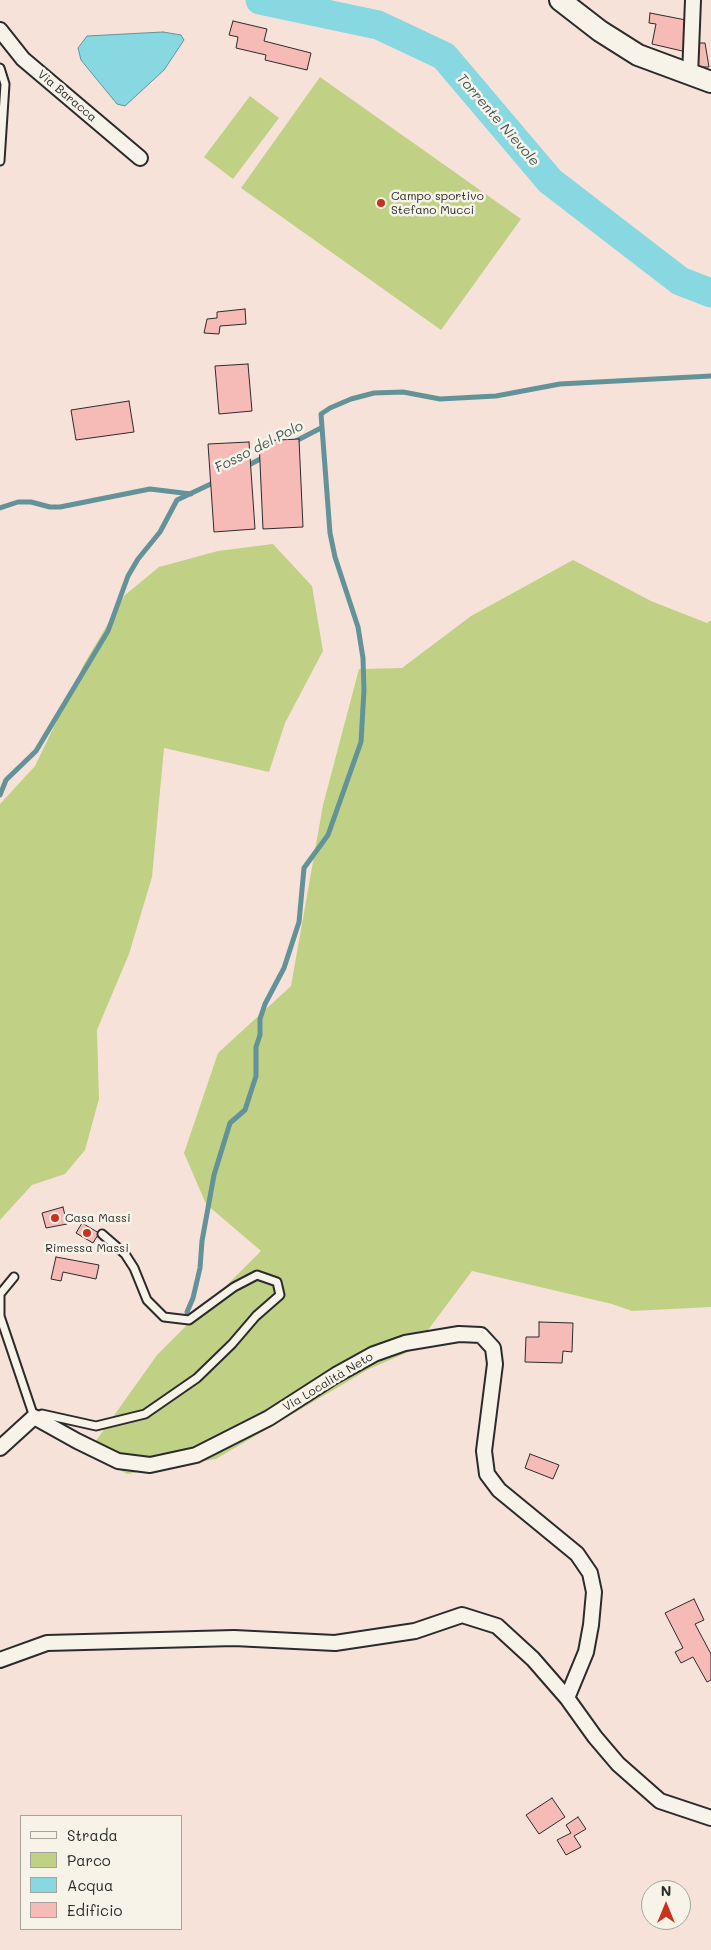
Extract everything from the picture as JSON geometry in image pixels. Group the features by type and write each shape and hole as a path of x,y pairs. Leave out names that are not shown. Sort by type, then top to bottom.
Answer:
{"street":[{"path":"560,0 600,31 638,55 701,79 693,0"},
{"name":"Via Baracca","path":"0,30 23,58 140,158"},
{"name":"Via Località Neto","path":"34,1417 118,1461 150,1466 196,1455 269,1418 336,1374 374,1354 405,1342 459,1334 481,1335 493,1348 495,1364 484,1452 487,1474 499,1490 577,1554 590,1572 594,1592 591,1625 586,1652 567,1698"},
{"path":"0,1448 6,1445 34,1417"},
{"path":"0,1660 47,1643 234,1638 335,1643 416,1632 462,1615 498,1626 533,1660 567,1698 595,1737 618,1764 660,1801 711,1818"}],"lane":[{"path":"0,68 4,84 0,161"},
{"path":"14,1277 0,1294 0,1316 34,1417 42,1414 96,1426 145,1414 197,1378 232,1344 256,1316 280,1296 277,1282 257,1275 234,1287 189,1320 164,1317 147,1300 126,1254 102,1234"}],"green space":[{"name":"Campo sportivo Stefano Mucci","path":"320,77 521,219 441,330 241,188"},
{"path":"250,96 279,118 233,179 204,157"},
{"path":"273,544 312,586 323,651 285,723 269,772 164,748 152,877 129,954 97,1030 99,1099 85,1150 65,1174 32,1185 0,1220 0,804 35,766 84,664 125,595 159,567 218,551"},
{"path":"573,560 651,601 707,623 711,620 711,1307 632,1311 612,1304 472,1271 413,1350 369,1369 216,1459 127,1474 88,1452 157,1355 261,1251 206,1204 184,1153 218,1053 291,986 323,805 359,669 402,668 471,616"}],"water":[{"path":"163,32 181,35 184,40 164,70 125,106 117,104 81,60 78,48 87,36"}],"building":[{"path":"650,13 691,21 691,53 652,44 656,24 649,23"},
{"path":"233,21 267,29 264,41 311,53 307,70 265,60 266,55 236,48 238,37 229,35"},
{"path":"698,43 705,43 709,67 698,67"},
{"path":"245,309 246,324 220,326 219,334 204,333 207,319 217,318 217,312"},
{"path":"248,364 252,411 219,414 215,366"},
{"path":"129,401 134,432 76,440 71,410"},
{"path":"299,439 303,527 263,529 259,441"},
{"path":"249,442 255,529 214,532 208,444"},
{"name":"Casa Massi","path":"63,1207 67,1224 46,1228 42,1213"},
{"name":"Rimessa Massi","path":"82,1223 99,1233 93,1243 76,1233"},
{"path":"56,1257 99,1265 96,1279 63,1272 61,1281 51,1279"},
{"path":"539,1322 573,1323 572,1352 563,1351 562,1363 525,1362 526,1337 539,1337"},
{"path":"530,1454 559,1465 553,1479 525,1468"},
{"path":"694,1599 704,1620 695,1624 711,1654 711,1680 707,1682 693,1657 681,1663 675,1652 683,1648 665,1613"},
{"path":"552,1798 565,1817 539,1834 526,1815"},
{"path":"578,1817 586,1829 574,1836 581,1847 566,1855 557,1840 571,1833 566,1825"}],"waterway":[{"name":"Torrente Nievole","path":"260,0 378,25 444,56 550,181 680,281 711,293"},
{"path":"187,1312 193,1298 200,1268 202,1241 214,1175 230,1123 245,1110 256,1076 256,1047 260,1035 260,1019 265,1004 284,968 299,922 304,868 328,835 361,742 364,690 363,658 358,627 335,557 330,533 321,414 351,399 374,393 403,392 440,399 496,396 560,384 711,376"},
{"name":"Fosso del Polo","path":"294,442 321,428"},
{"name":"Fosso del Polo","path":"245,467 264,457"},
{"name":"Fosso del Polo","path":"0,795 6,780 36,751 108,631 128,576 138,559 160,532 177,500 215,482"},
{"path":"0,508 18,502 31,502 50,507 60,507 150,489 191,494"}],"place":[{"name":"Campo sportivo Stefano Mucci","path":"381,203"},
{"name":"Casa Massi","path":"55,1218"},
{"name":"Rimessa Massi","path":"87,1233"}]}
